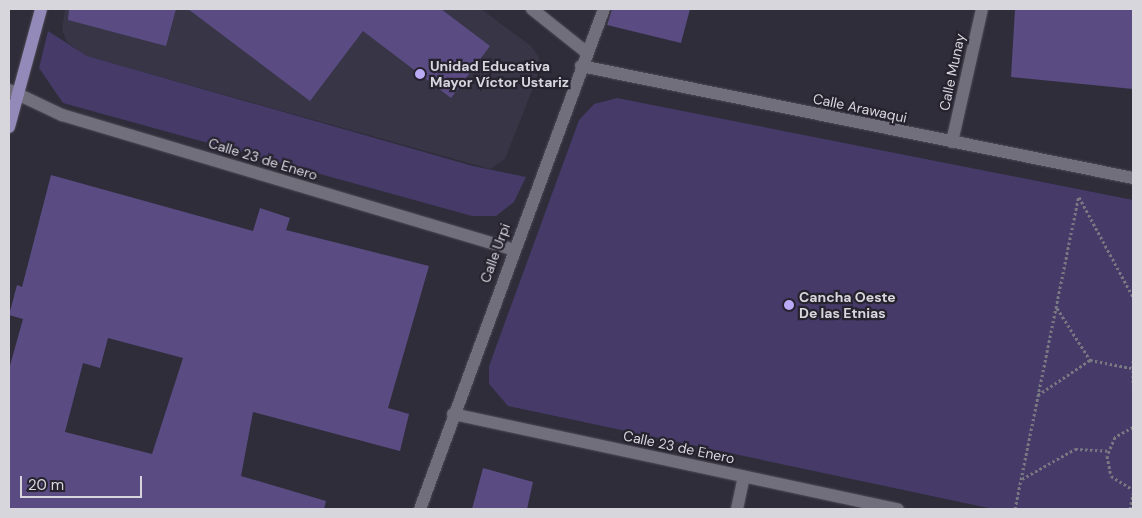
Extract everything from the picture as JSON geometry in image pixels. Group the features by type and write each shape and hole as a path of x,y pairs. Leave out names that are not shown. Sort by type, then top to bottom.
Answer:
{"main road":[{"path":"9,127 13,93 41,9"}],"street":[{"path":"532,9 586,52"},
{"name":"Calle Urpi","path":"420,509 512,249 604,9"},
{"name":"Calle Munay","path":"952,142 982,9"},
{"name":"Calle Arawaqui","path":"581,66 1133,178"},
{"name":"Calle 23 de Enero","path":"13,93 62,115 512,249"},
{"name":"Calle 23 de Enero","path":"453,414 898,509"},
{"path":"737,509 744,477"}],"path":[{"path":"1015,509 1081,189"},
{"path":"1079,197 1133,296"},
{"path":"1057,308 1090,360"},
{"path":"1038,395 1090,360 1131,368"},
{"path":"1133,360 1131,368 1133,386"},
{"path":"1130,509 1133,492 1111,476 1108,451 1115,437 1133,427"},
{"path":"1021,480 1075,449 1108,451"}],"shaded area":[{"path":"65,9 481,9 531,46 538,56 540,70 505,159 490,169 86,56 67,42 62,30"},
{"path":"48,31 87,56 473,166 526,177 514,202 496,216 472,216 63,103 39,68"},
{"path":"617,98 1133,200 1133,509 993,509 508,406 489,384 489,366 579,120 594,104"}],"building":[{"path":"69,9 176,9 166,46 68,20"},
{"path":"188,9 441,9 490,46 451,98 363,31 310,101"},
{"path":"612,9 690,9 681,43 607,25"},
{"path":"1015,9 1133,9 1133,89 1011,77"},
{"path":"51,175 253,231 260,208 290,218 286,230 429,266 388,408 409,414 400,451 253,412 241,476 326,501 324,509 9,509 9,369 23,319 9,315 17,285 22,287","holes":["108,338 183,358 152,454 65,432 83,363 100,368"]},
{"path":"483,468 533,482 527,509 472,509"}],"place":[{"name":"Unidad Educativa Mayor Víctor Ustariz","path":"420,74"},
{"name":"Cancha Oeste De las Etnias","path":"789,305"}]}
